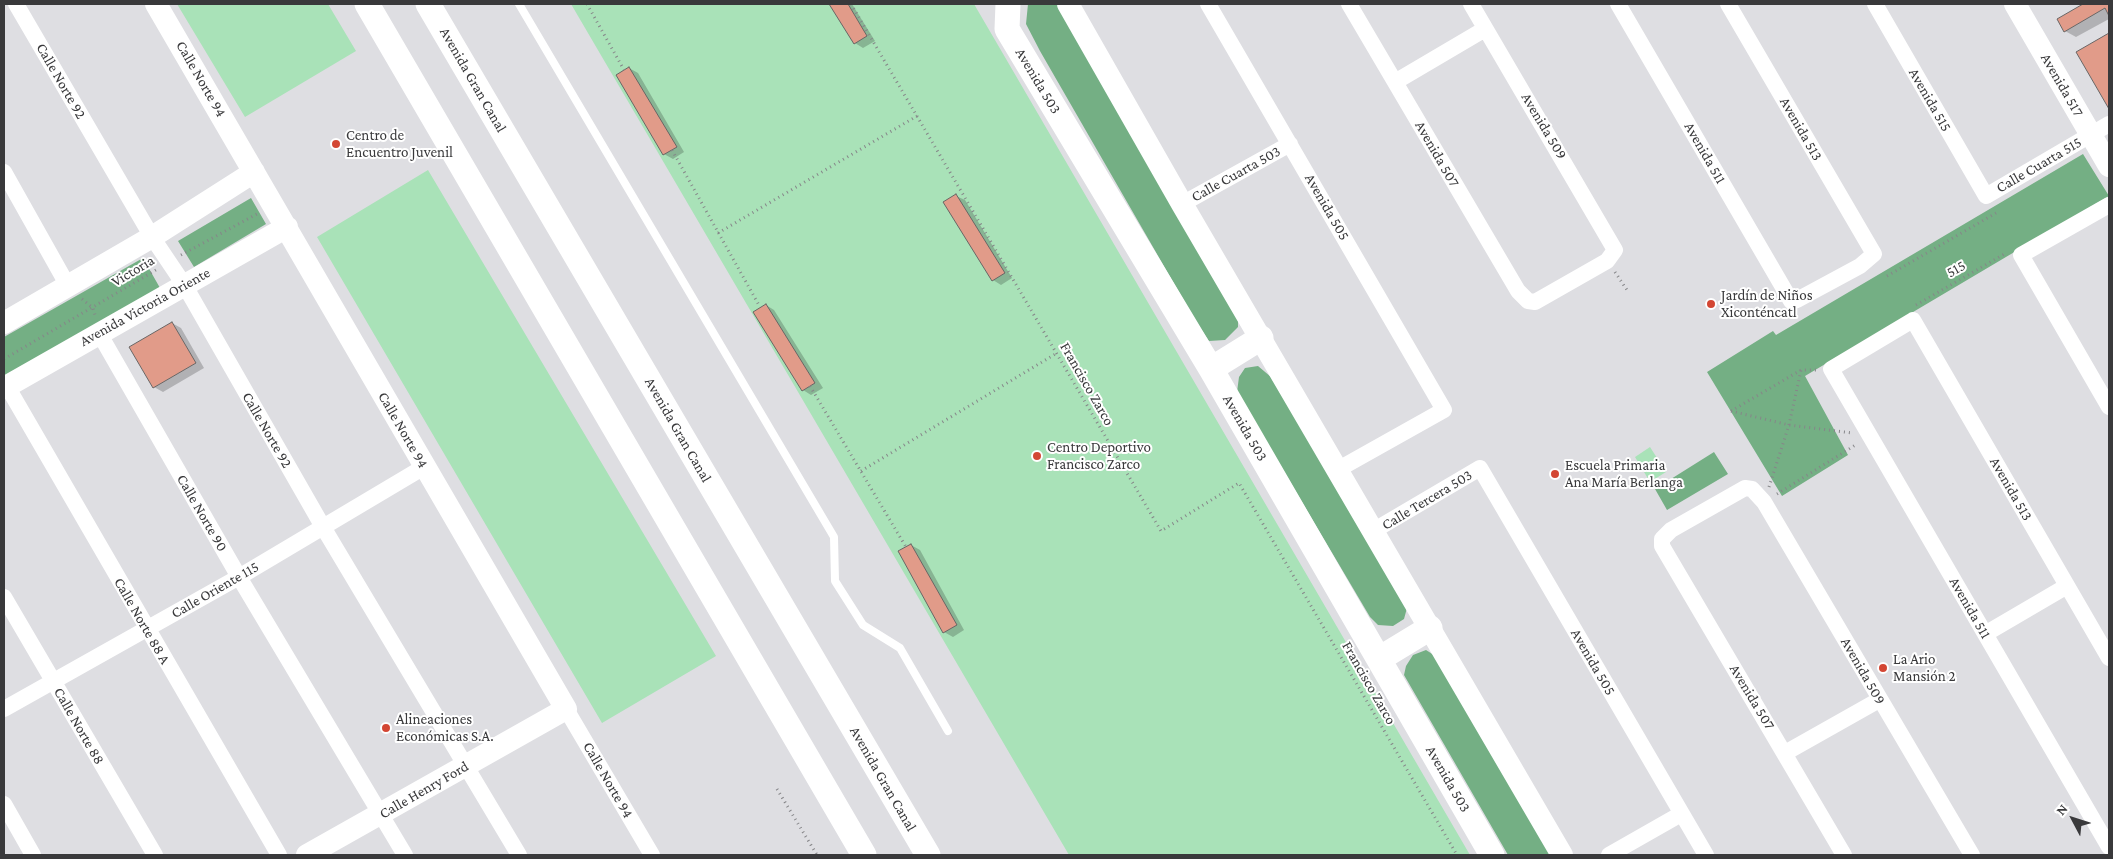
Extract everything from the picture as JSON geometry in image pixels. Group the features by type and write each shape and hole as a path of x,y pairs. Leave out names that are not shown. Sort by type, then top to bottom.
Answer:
{"main road":[{"path":"366,4 864,855"},
{"name":"Avenida Gran Canal","path":"428,4 928,855"},
{"path":"1007,29 1008,4"},
{"name":"Avenida 503","path":"1007,29 1211,369 1492,855"},
{"path":"1211,369 1260,338"},
{"path":"1379,659 1430,628"}],"street":[{"name":"Calle Norte 92","path":"16,4 152,237 185,286 323,527 519,855"},
{"name":"Calle Norte 94","path":"156,4 652,855"},
{"name":"Avenida 503","path":"995,4 1007,29"},
{"path":"1068,4 1182,204 1562,855"},
{"name":"Avenida 505","path":"1208,4 1444,410 1337,470"},
{"name":"Avenida 507","path":"1349,4 1518,291 1528,302 1541,300 1611,255"},
{"name":"Avenida 509","path":"1471,4 1611,255"},
{"name":"Avenida 511","path":"1618,4 1791,301 1802,298 1860,266 1874,254"},
{"name":"Avenida 513","path":"1728,4 1874,254"},
{"name":"Avenida 515","path":"1875,4 1986,196"},
{"name":"Avenida 517","path":"2015,4 2100,129 2109,166"},
{"path":"1395,82 1485,29"},
{"name":"Calle Cuarta 515","path":"1986,196 2100,129"},
{"name":"Calle Cuarta 503","path":"1182,204 1290,144"},
{"path":"4,172 68,286"},
{"path":"4,323 152,237 254,172"},
{"path":"2109,205 2014,254 2109,407"},
{"name":"Avenida Victoria Oriente","path":"6,387 287,227"},
{"name":"Avenida 511","path":"1914,313 1831,369 2109,847"},
{"name":"Avenida 513","path":"1914,313 2109,658"},
{"name":"Calle Norte 90","path":"99,333 239,577 405,855"},
{"name":"Calle Norte 88 A","path":"6,387 279,855"},
{"name":"Calle Oriente 115","path":"4,709 239,577 424,466"},
{"name":"Avenida 505","path":"1480,468 1706,855"},
{"name":"Calle Tercera 503","path":"1373,531 1480,468"},
{"name":"Avenida 509","path":"1662,539 1670,530 1737,490 1752,489 1764,502 1972,855"},
{"name":"Avenida 507","path":"1662,539 1665,552 1844,855"},
{"path":"1985,634 2067,586"},
{"name":"Calle Norte 88","path":"4,597 155,855"},
{"path":"1785,753 1879,700"},
{"name":"Calle Henry Ford","path":"307,855 566,709"},
{"path":"4,804 33,855"},
{"path":"1609,855 1681,814"}],"lane":[{"path":"519,4 834,537 835,580 863,625 900,648 948,731"}],"path":[{"path":"587,4 624,70"},
{"name":"Francisco Zarco","path":"851,4 1161,532 1240,483 1457,855"},
{"path":"718,233 917,116"},
{"path":"672,150 760,307"},
{"name":"Victoria","path":"4,359 169,262 274,204"},
{"name":"515","path":"1887,276 1996,213"},
{"name":"515","path":"1914,313 2014,254"},
{"path":"1611,255 1627,290"},
{"path":"68,286 93,308 99,333"},
{"path":"861,470 1056,353"},
{"path":"1764,502 1789,425 1801,370 1731,411 1789,425 1870,436"},
{"path":"810,386 906,547"},
{"path":"1764,502 1870,436"},
{"path":"777,789 817,855"}],"green space":[{"path":"177,4 328,4 356,51 245,117"},
{"name":"Centro Deportivo Francisco Zarco","path":"571,4 974,4 1470,855 1069,855"},
{"path":"1028,4 1058,4 1238,317 1238,327 1225,340 1209,341 1195,320 1040,51 1026,24"},
{"path":"2083,154 2109,196 1805,376 1848,455 1782,496 1707,372 1773,331 1776,335"},
{"path":"428,170 716,656 602,723 317,237"},
{"path":"251,198 266,224 194,267 178,241"},
{"path":"143,258 160,288 4,376 4,337"},
{"path":"1258,366 1271,377 1407,608 1404,619 1393,626 1378,625 1370,617 1237,392 1239,377 1245,368"},
{"path":"1650,447 1666,472 1650,482 1635,457"},
{"path":"1714,452 1728,474 1667,510 1655,489"},
{"path":"1426,650 1437,657 1551,855 1508,855 1404,675 1406,666 1413,655"}],"building":[{"path":"829,4 848,4 867,36 854,44"},
{"path":"2083,4 2109,4 2109,16 2105,8 2064,32 2057,19"},
{"path":"2109,33 2109,109 2076,52"},
{"path":"629,67 677,147 663,155 616,75"},
{"path":"956,194 1005,273 992,281 943,202"},
{"path":"766,304 815,383 802,391 753,312"},
{"path":"172,322 196,363 153,388 129,347"},
{"path":"911,544 957,625 943,633 898,551"}],"place":[{"name":"Centro de Encuentro Juvenil","path":"336,144"},
{"name":"Jardín de Niños Xiconténcatl","path":"1711,304"},
{"name":"Centro Deportivo Francisco Zarco","path":"1037,456"},
{"name":"Escuela Primaria Ana María Berlanga","path":"1555,474"},
{"name":"La Ario Mansión 2","path":"1883,668"},
{"name":"Alineaciones Económicas S.A.","path":"386,728"}]}
